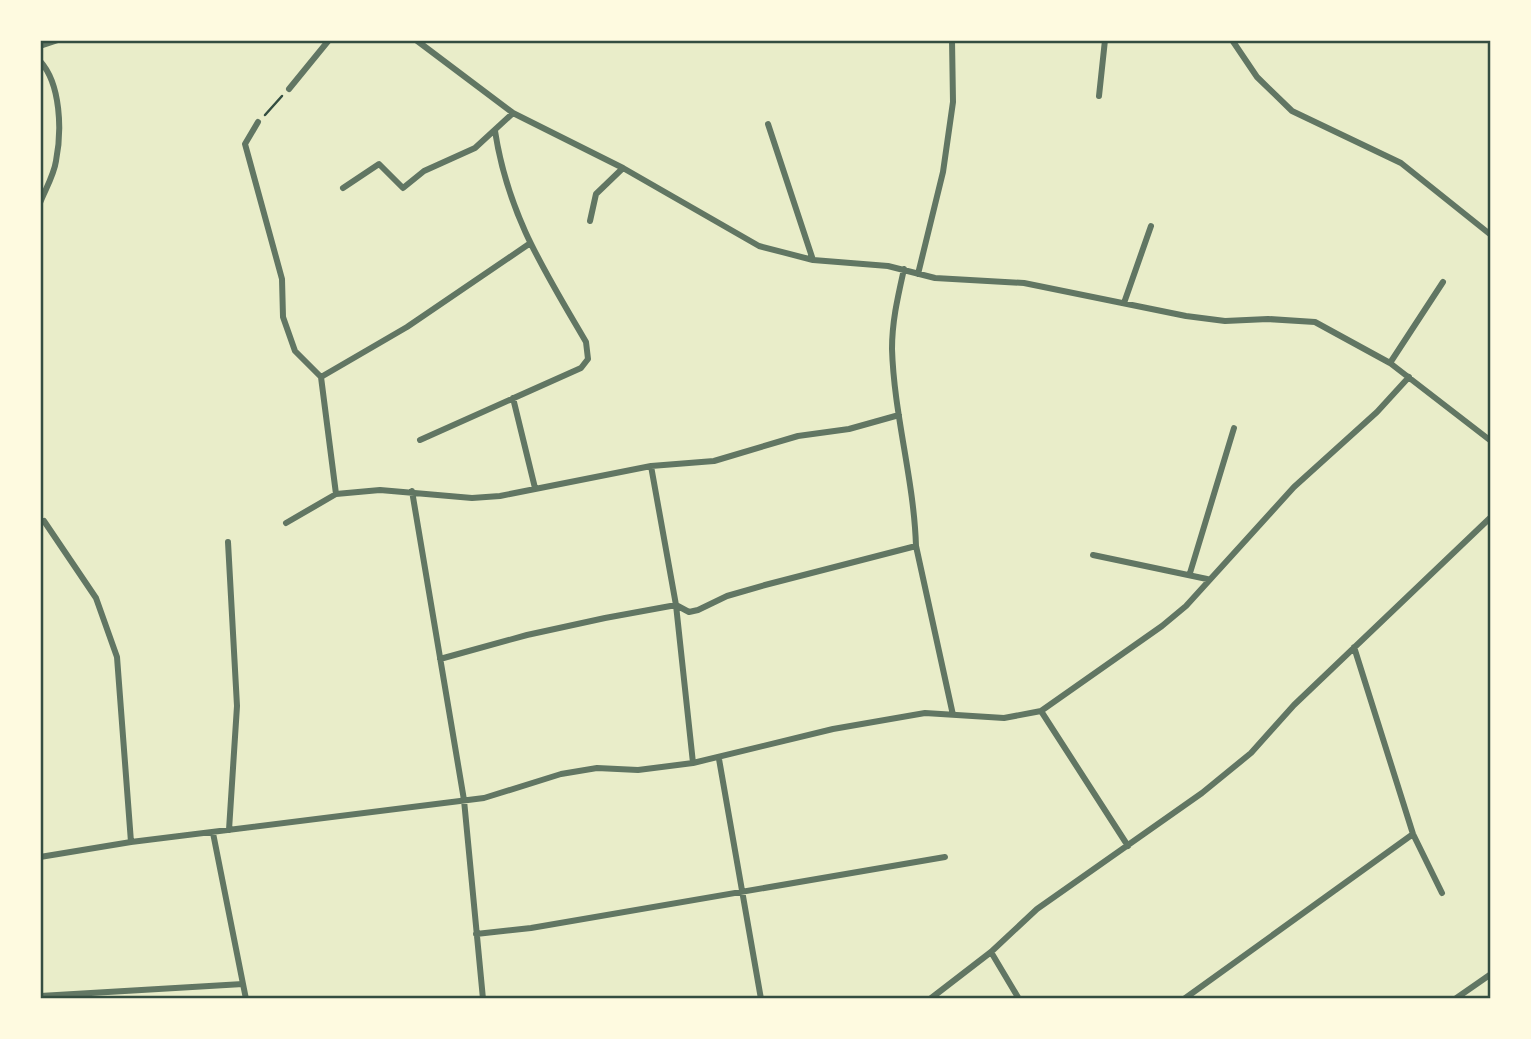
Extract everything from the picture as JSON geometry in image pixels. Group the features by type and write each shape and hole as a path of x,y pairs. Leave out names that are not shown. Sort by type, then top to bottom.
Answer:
{"street":[{"path":"40,46 58,40"},
{"path":"289,89 329,40"},
{"path":"416,40 513,113 623,168 759,246 813,260 904,269 935,278 1024,283 1225,321 1268,319 1314,323 1390,363 1491,441"},
{"path":"918,274 943,172 953,102 952,40"},
{"path":"1099,96 1105,40"},
{"path":"1232,40 1257,77 1292,111 1401,163 1491,235"},
{"path":"40,61 50,72 58,91 56,161 40,203"},
{"path":"343,188 379,163 403,188 424,171 475,148 513,113"},
{"path":"258,122 245,144 282,279 283,317 295,351 321,377 336,494"},
{"path":"768,124 813,260"},
{"path":"420,440 581,368 588,359 586,342 529,244 502,176 495,131"},
{"path":"590,221 596,194 623,168"},
{"path":"1124,303 1151,226"},
{"path":"321,377 407,327 529,244"},
{"path":"904,269 893,317 892,351 910,470 916,547 953,715"},
{"path":"1390,363 1443,282"},
{"path":"40,857 131,842 484,798 561,774 597,768 638,769 719,759 833,729 925,713 1004,718 1041,710 1162,626 1186,606 1294,487 1377,412 1409,377"},
{"path":"513,398 535,488"},
{"path":"286,523 336,494 412,491 472,498 500,496 651,466 714,461 799,436 849,429 900,415"},
{"path":"1190,573 1234,428"},
{"path":"651,466 676,605 693,763"},
{"path":"412,491 464,800 482,999"},
{"path":"930,999 991,952 1037,909 1128,846 1251,753 1294,705 1491,517"},
{"path":"44,521 96,598 117,657 131,842"},
{"path":"228,542 237,706 229,830"},
{"path":"440,659 527,635 676,605 689,612 698,610 727,596 765,585 916,547"},
{"path":"1093,555 1190,573 1208,579"},
{"path":"1354,647 1413,834 1442,893"},
{"path":"1041,710 1128,846"},
{"path":"719,759 761,999"},
{"path":"213,832 246,999"},
{"path":"1184,999 1413,834"},
{"path":"476,934 531,928 945,857"},
{"path":"991,952 1019,999"},
{"path":"1455,999 1491,974"},
{"path":"40,996 243,984"}],"path":[{"path":"258,122 289,89"}]}
